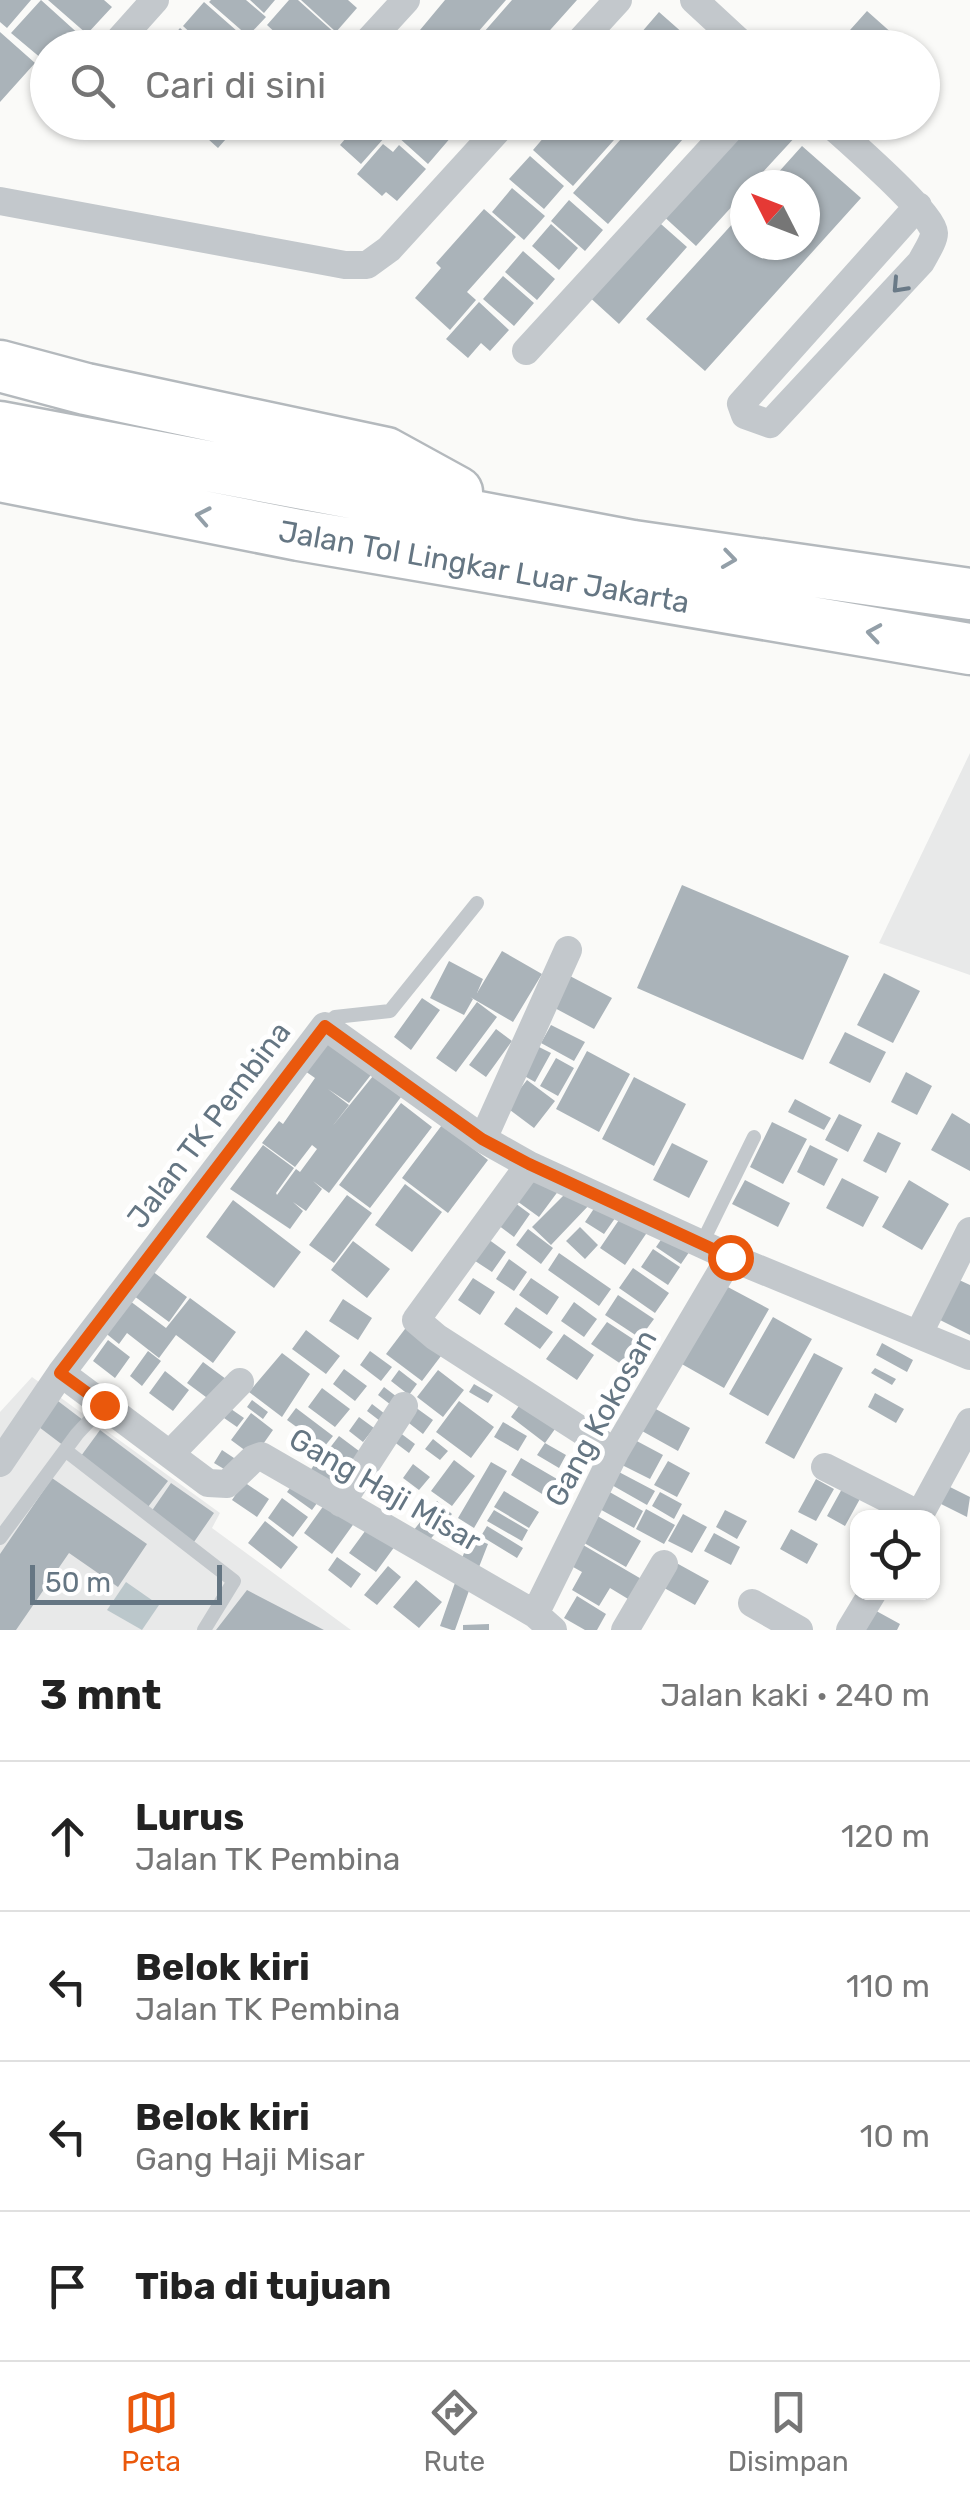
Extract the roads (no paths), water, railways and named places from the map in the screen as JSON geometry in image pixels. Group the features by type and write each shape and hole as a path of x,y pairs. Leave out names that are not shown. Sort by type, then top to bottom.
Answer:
{"highway":[{"path":"0,366 86,389 386,453 457,492"},
{"path":"0,404 82,424 457,492 569,508 633,546"},
{"name":"Jalan Tol Lingkar Luar Jakarta","path":"0,427 633,546 970,594"},
{"name":"Jalan Tol Lingkar Luar Jakarta","path":"0,476 397,552 970,648"}],"street":[{"path":"128,30 155,0"},
{"path":"378,30 406,0"},
{"path":"590,30 618,0"},
{"path":"694,0 726,30"},
{"path":"0,201 344,265 367,265 389,249 489,140"},
{"path":"526,350 719,140"},
{"path":"847,140 918,206 932,222 934,234 921,262 770,424 745,416 742,404 918,206"},
{"path":"482,1139 568,950"},
{"name":"Jalan TK Pembina","path":"0,1462 60,1373 325,1026 482,1139 529,1164 730,1257 970,1356"},
{"path":"529,1164 416,1320 436,1337 615,1452"},
{"path":"919,1332 970,1231"},
{"name":"Gang Kokosan","path":"544,1622 615,1452 730,1257"},
{"name":"Gang Haji Misar","path":"60,1373 208,1483 227,1484 261,1456 544,1622"},
{"path":"170,1454 240,1382"},
{"path":"341,1503 404,1406"},
{"path":"922,1510 970,1422"},
{"path":"825,1467 907,1510"},
{"path":"624,1630 664,1564"},
{"path":"850,1630 868,1600"},
{"path":"752,1603 799,1630"}],"lane":[{"path":"325,1026 334,1018 390,1010 477,904"},
{"path":"702,1243 754,1136"},
{"path":"0,1538 104,1405"},
{"path":"66,1450 234,1581 204,1630"}]}
